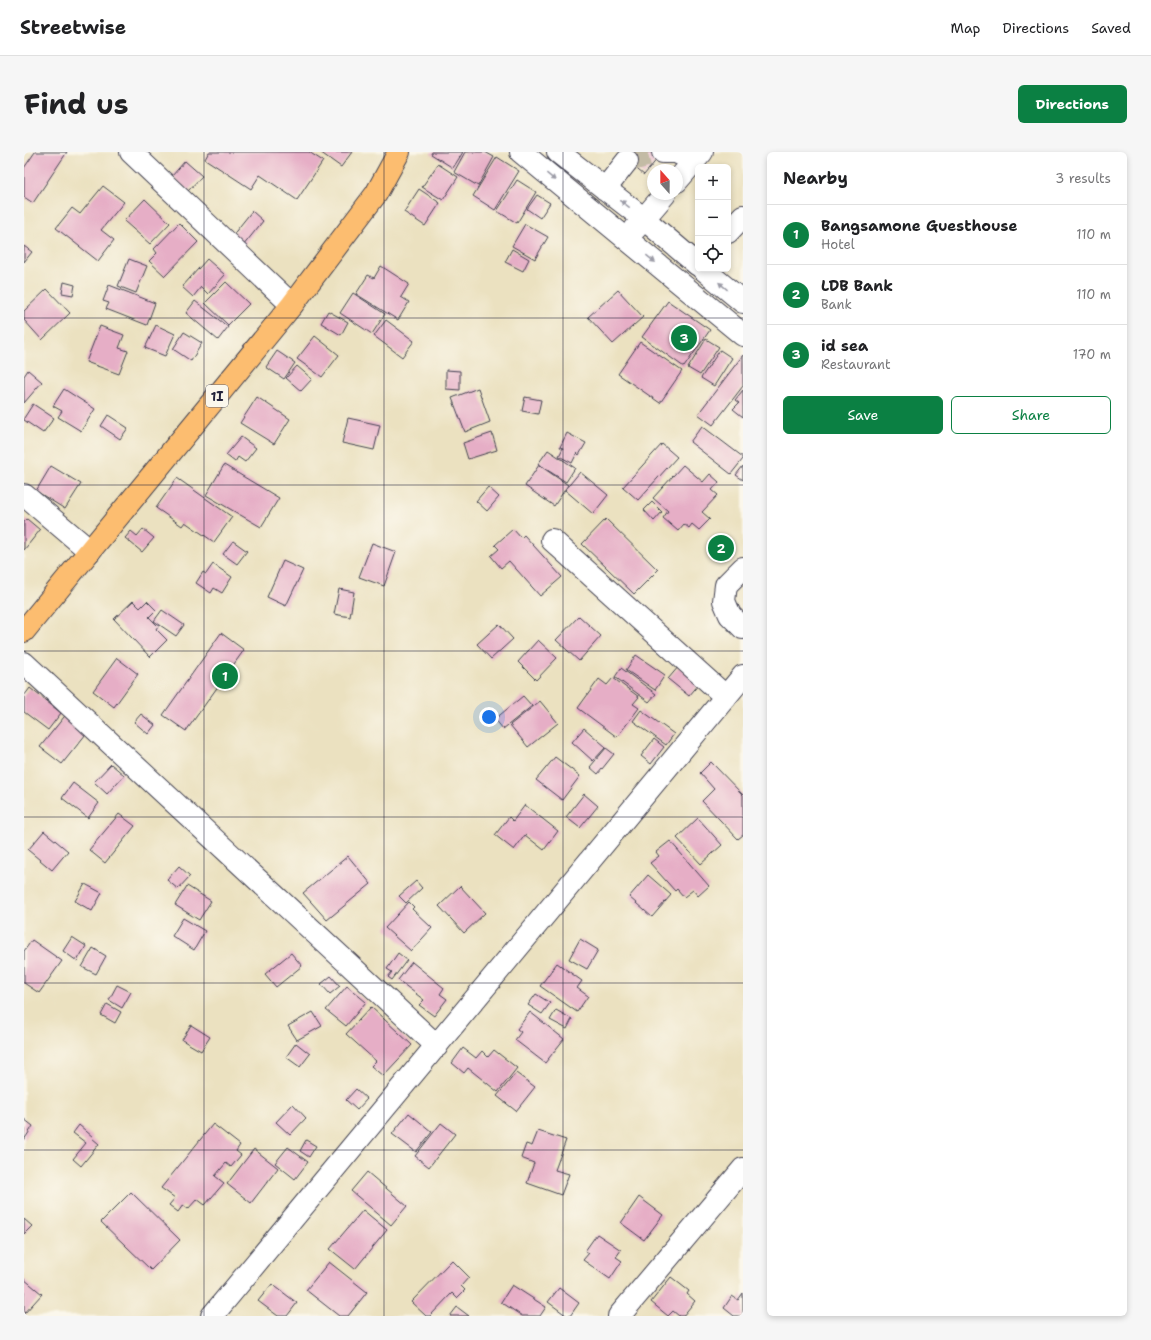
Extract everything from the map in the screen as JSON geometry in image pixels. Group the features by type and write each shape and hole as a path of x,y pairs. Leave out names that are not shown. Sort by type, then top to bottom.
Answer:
{"highway":[{"name":"1I","path":"24,631 292,305 376,194 399,152"}],"street":[{"path":"131,152 292,305"},
{"path":"521,152 743,335"},
{"path":"558,152 644,219 695,262"},
{"path":"663,152 676,152 698,156 683,174"},
{"path":"605,189 627,161"},
{"path":"626,239 661,200"},
{"path":"731,229 743,216"},
{"path":"707,272 743,302"},
{"path":"24,494 90,551"},
{"path":"552,540 726,697"},
{"path":"743,568 726,585 724,601 730,615 743,628"},
{"path":"24,663 437,1046"},
{"path":"212,1316 743,676"},
{"path":"619,1316 743,1169"}],"building":[{"path":"35,152 67,152 33,203 24,197 24,168"},
{"path":"209,152 309,152 323,161 297,200 260,175 251,189 205,159"},
{"path":"320,152 352,152 341,167"},
{"path":"432,152 463,152 453,168 431,154"},
{"path":"465,152 485,152 494,157 478,186 454,172"},
{"path":"635,152 663,152 653,164 647,164 647,171 644,175 627,161"},
{"path":"497,157 519,171 495,210 473,196"},
{"path":"185,161 202,176 188,191 172,176"},
{"path":"438,164 458,177 443,200 422,187"},
{"path":"517,180 536,192 517,223 497,211"},
{"path":"103,186 124,202 101,230 114,240 98,261 56,228 72,208 80,214"},
{"path":"419,189 440,203 425,226 404,212"},
{"path":"537,195 550,203 540,218 527,209"},
{"path":"145,199 170,223 150,244 124,221"},
{"path":"252,211 263,221 243,246 232,236"},
{"path":"179,223 198,242 165,276 149,261 157,253 154,249"},
{"path":"525,224 548,237 535,259 512,246"},
{"path":"24,246 32,252 24,262"},
{"path":"512,249 529,259 523,271 505,262"},
{"path":"129,259 147,266 136,293 118,286"},
{"path":"207,259 225,275 208,294 201,287 193,297 182,287"},
{"path":"381,266 409,284 401,297 409,302 398,320 356,294 368,275 374,278"},
{"path":"64,282 75,285 73,295 62,293"},
{"path":"226,282 249,304 228,325 205,303"},
{"path":"109,285 155,303 147,325 106,309 109,303 103,301"},
{"path":"47,289 70,313 42,340 24,320 24,311"},
{"path":"618,290 643,317 613,344 588,317"},
{"path":"353,293 385,314 372,334 340,313"},
{"path":"195,301 228,327 218,340 186,313"},
{"path":"668,301 710,330 684,367 642,337"},
{"path":"328,311 348,322 341,335 321,323"},
{"path":"386,320 414,341 402,357 374,336"},
{"path":"156,325 175,334 165,356 145,348"},
{"path":"100,326 124,335 119,348 128,351 119,374 86,362"},
{"path":"184,332 202,343 191,361 173,349"},
{"path":"315,336 339,355 322,377 297,359"},
{"path":"706,339 719,347 700,375 688,368"},
{"path":"640,342 682,371 660,403 618,374"},
{"path":"720,350 732,358 714,386 701,378"},
{"path":"277,351 295,363 284,379 266,367"},
{"path":"743,355 743,386 713,425 698,414"},
{"path":"297,366 312,379 301,391 286,378"},
{"path":"28,370 42,382 24,403 24,376"},
{"path":"446,370 460,371 460,390 446,389"},
{"path":"478,388 490,422 465,432 452,398"},
{"path":"64,389 95,409 81,431 58,417 62,411 53,406"},
{"path":"743,390 743,417 733,409 739,403 735,400"},
{"path":"257,397 290,419 274,444 240,423"},
{"path":"525,397 541,400 538,414 522,411"},
{"path":"33,404 54,418 43,433 24,420"},
{"path":"108,415 128,428 120,439 101,426"},
{"path":"348,418 380,425 374,450 342,443"},
{"path":"702,426 743,457 731,474 690,442"},
{"path":"492,433 497,450 468,459 463,443"},
{"path":"567,433 586,443 579,455 577,453 572,463 559,456 563,448 560,447"},
{"path":"241,437 256,448 245,462 238,457 235,462 226,455"},
{"path":"662,444 677,457 638,500 623,487"},
{"path":"548,450 575,468 566,482 538,464"},
{"path":"224,465 279,498 261,527 206,495"},
{"path":"539,465 568,485 554,506 525,486"},
{"path":"683,465 703,482 710,474 719,482 712,490 718,495 702,512 710,519 699,530 692,524 689,528 684,524 678,531 663,518 668,511 653,498"},
{"path":"51,466 81,484 65,509 36,491"},
{"path":"743,466 743,480 736,475"},
{"path":"580,472 608,495 593,514 565,490"},
{"path":"177,478 232,517 214,542 185,522 182,526 156,508"},
{"path":"488,487 499,497 487,511 476,501"},
{"path":"652,502 662,512 654,521 644,510"},
{"path":"27,519 40,530 24,550 24,522"},
{"path":"606,519 658,570 634,594 582,544"},
{"path":"143,529 154,538 142,552 125,538 131,531 137,536"},
{"path":"513,529 521,538 524,535 562,577 540,596 509,561 501,568 491,556 499,549 495,545"},
{"path":"233,541 247,551 237,564 223,554"},
{"path":"372,543 396,552 384,586 359,577"},
{"path":"283,561 303,570 286,606 267,597"},
{"path":"213,564 232,577 222,593 214,588 211,593 196,583 203,572 206,574"},
{"path":"339,589 354,592 350,617 334,614"},
{"path":"133,601 140,608 147,601 156,610 149,617 158,626 156,629 167,640 150,657 114,619"},
{"path":"162,610 184,625 176,636 154,621"},
{"path":"579,616 601,636 579,661 556,640"},
{"path":"499,624 513,639 491,659 477,644"},
{"path":"221,633 244,650 186,731 163,715"},
{"path":"538,640 557,658 536,680 518,662"},
{"path":"636,655 665,675 655,690 626,670"},
{"path":"117,658 138,674 114,707 93,691"},
{"path":"679,666 700,683 689,696 668,679"},
{"path":"621,668 656,694 649,702 615,677"},
{"path":"613,678 639,697 633,704 639,708 617,737 578,708 599,679 607,685"},
{"path":"30,688 61,713 48,730 24,712 24,696"},
{"path":"523,696 532,706 503,729 495,719"},
{"path":"540,701 558,723 528,747 510,725"},
{"path":"641,710 674,734 666,745 633,721"},
{"path":"68,712 90,729 62,764 40,747"},
{"path":"141,714 155,725 148,734 134,722"},
{"path":"584,728 606,747 593,761 572,742"},
{"path":"654,739 664,747 651,764 641,756"},
{"path":"606,748 614,754 598,774 590,767"},
{"path":"555,757 580,776 562,800 536,780"},
{"path":"711,762 743,795 743,835 738,839 702,801 714,789 700,773"},
{"path":"111,764 124,775 107,794 94,782"},
{"path":"73,783 99,803 88,818 62,798"},
{"path":"584,794 598,806 580,828 566,817"},
{"path":"525,805 558,831 544,850 525,835 514,850 495,835 509,817 513,821"},
{"path":"119,814 135,826 105,863 89,850"},
{"path":"698,818 722,845 701,864 677,838"},
{"path":"44,831 68,851 52,870 28,850"},
{"path":"670,841 709,886 698,896 693,890 684,897 677,889 675,891 650,863 659,856 656,852"},
{"path":"348,856 371,884 327,920 303,893"},
{"path":"179,866 190,876 178,889 167,880"},
{"path":"648,875 671,895 652,917 629,897"},
{"path":"416,881 422,888 406,903 399,896"},
{"path":"85,884 102,893 92,911 75,901"},
{"path":"187,886 211,901 199,920 175,905"},
{"path":"460,886 485,913 464,933 439,906"},
{"path":"409,902 414,907 412,909 432,928 411,951 385,928"},
{"path":"183,918 205,931 194,950 172,936"},
{"path":"72,937 86,946 77,961 63,951"},
{"path":"580,939 598,950 587,969 569,959"},
{"path":"32,940 62,961 39,993 24,983 24,951"},
{"path":"93,948 106,956 96,974 82,967"},
{"path":"291,953 302,966 276,987 265,974"},
{"path":"398,953 407,960 392,980 388,977 392,972 387,969"},
{"path":"412,962 444,988 440,994 447,999 434,1016 419,1005 424,1000 398,980"},
{"path":"557,963 582,981 577,988 588,996 577,1012 540,986"},
{"path":"331,976 340,986 330,994 321,984"},
{"path":"117,985 131,992 122,1008 109,1000"},
{"path":"347,986 366,1002 346,1026 326,1010"},
{"path":"536,994 550,1003 542,1014 528,1005"},
{"path":"107,1004 121,1012 115,1023 101,1015"},
{"path":"371,1007 412,1045 383,1076 371,1066 376,1061 346,1034"},
{"path":"556,1010 572,1019 567,1029 550,1020"},
{"path":"313,1012 322,1026 297,1040 288,1026"},
{"path":"530,1012 564,1039 545,1063 515,1040 521,1032 517,1029"},
{"path":"191,1025 210,1037 201,1051 182,1040"},
{"path":"296,1043 310,1054 300,1067 286,1057"},
{"path":"463,1048 476,1058 482,1051 488,1057 494,1050 517,1068 498,1092 468,1068 464,1073 452,1063"},
{"path":"516,1073 535,1087 516,1111 497,1096"},
{"path":"356,1089 367,1099 357,1110 346,1100"},
{"path":"293,1104 306,1118 290,1135 276,1122"},
{"path":"409,1113 432,1132 416,1152 392,1134"},
{"path":"24,1119 33,1126 24,1140"},
{"path":"441,1123 455,1134 429,1167 415,1156"},
{"path":"213,1124 240,1145 236,1151 241,1155 231,1167 226,1163 215,1176 224,1183 205,1205 197,1199 188,1209 183,1205 178,1212 169,1205 175,1198 161,1188"},
{"path":"79,1125 99,1144 81,1166 73,1159 86,1143 73,1133"},
{"path":"538,1131 566,1140 555,1170 569,1174 561,1195 527,1183 534,1163 521,1158 526,1144 532,1146"},
{"path":"306,1140 316,1146 309,1157 300,1151"},
{"path":"288,1147 308,1162 295,1179 275,1163"},
{"path":"254,1149 278,1168 251,1203 227,1184"},
{"path":"367,1172 407,1206 391,1225 351,1191"},
{"path":"131,1192 180,1240 151,1270 101,1222"},
{"path":"639,1197 663,1215 644,1240 621,1223"},
{"path":"363,1210 387,1230 355,1269 330,1249"},
{"path":"24,1219 32,1226 24,1234"},
{"path":"597,1234 621,1250 616,1257 622,1261 610,1279 583,1260 589,1253 585,1251"},
{"path":"452,1260 469,1277 461,1286 465,1290 457,1298 452,1293 430,1316 426,1316 411,1302"},
{"path":"329,1262 367,1292 348,1316 339,1316 306,1290"},
{"path":"671,1277 689,1291 687,1294 695,1301 683,1316 679,1316 673,1311 668,1316 651,1302"},
{"path":"24,1279 42,1294 24,1314"},
{"path":"272,1284 297,1303 287,1316 278,1316 258,1301"},
{"path":"512,1285 546,1307 540,1316 522,1316 501,1302"},
{"path":"559,1288 579,1303 570,1316 567,1316 548,1302"},
{"path":"743,1293 743,1316 734,1316 724,1308 732,1296 738,1300"},
{"path":"457,1307 469,1316 450,1316"}],"tunnel":[{"path":"627,161 663,152"}],"place":[{"name":"id sea","path":"684,338"},
{"name":"LDB Bank","path":"721,548"},
{"name":"Bangsamone Guesthouse","path":"225,676"}]}
